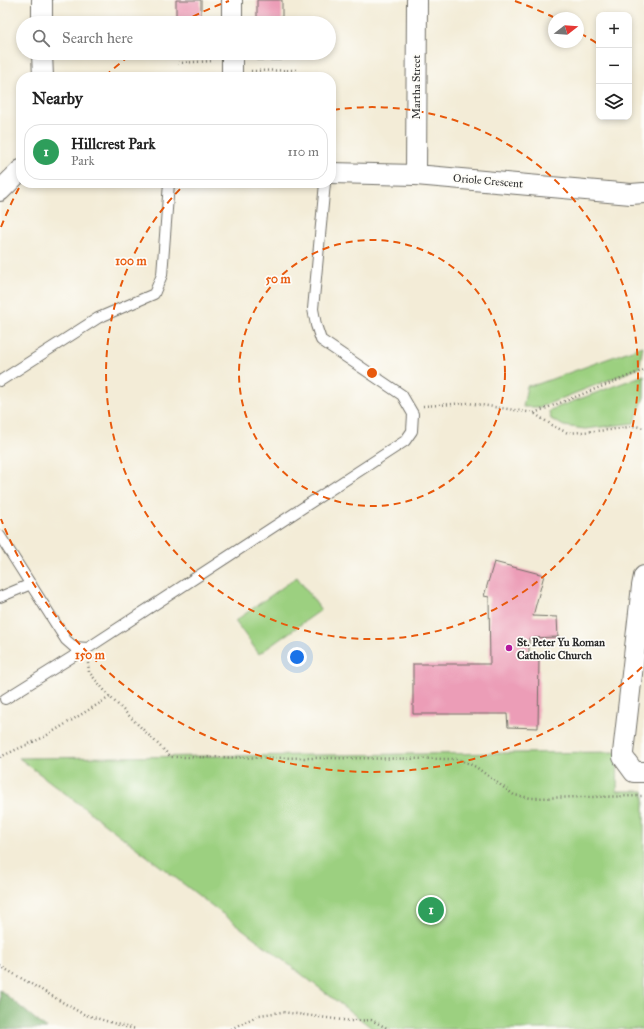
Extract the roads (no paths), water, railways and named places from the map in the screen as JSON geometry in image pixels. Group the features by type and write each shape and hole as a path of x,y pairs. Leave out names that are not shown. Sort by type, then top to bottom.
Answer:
{"street":[{"path":"42,0 42,16"},
{"path":"232,0 232,16"},
{"name":"Martha Street","path":"416,175 417,0"},
{"path":"42,60 42,72"},
{"name":"Oriole Crescent","path":"336,173 416,175 631,194 644,193"},
{"path":"0,191 16,175"},
{"path":"639,772 623,757 623,749 644,576"}],"lane":[{"path":"0,381 98,318 154,294 162,275 169,188"},
{"path":"5,699 90,647 405,441 412,431 413,414 402,395 321,340 313,309 325,188"},
{"path":"0,536 66,640 74,647 85,649"},
{"path":"0,597 30,584"}],"place":[{"name":"St. Peter Yu Roman Catholic Church","path":"509,648"},
{"name":"Hillcrest Park","path":"431,910"}]}
